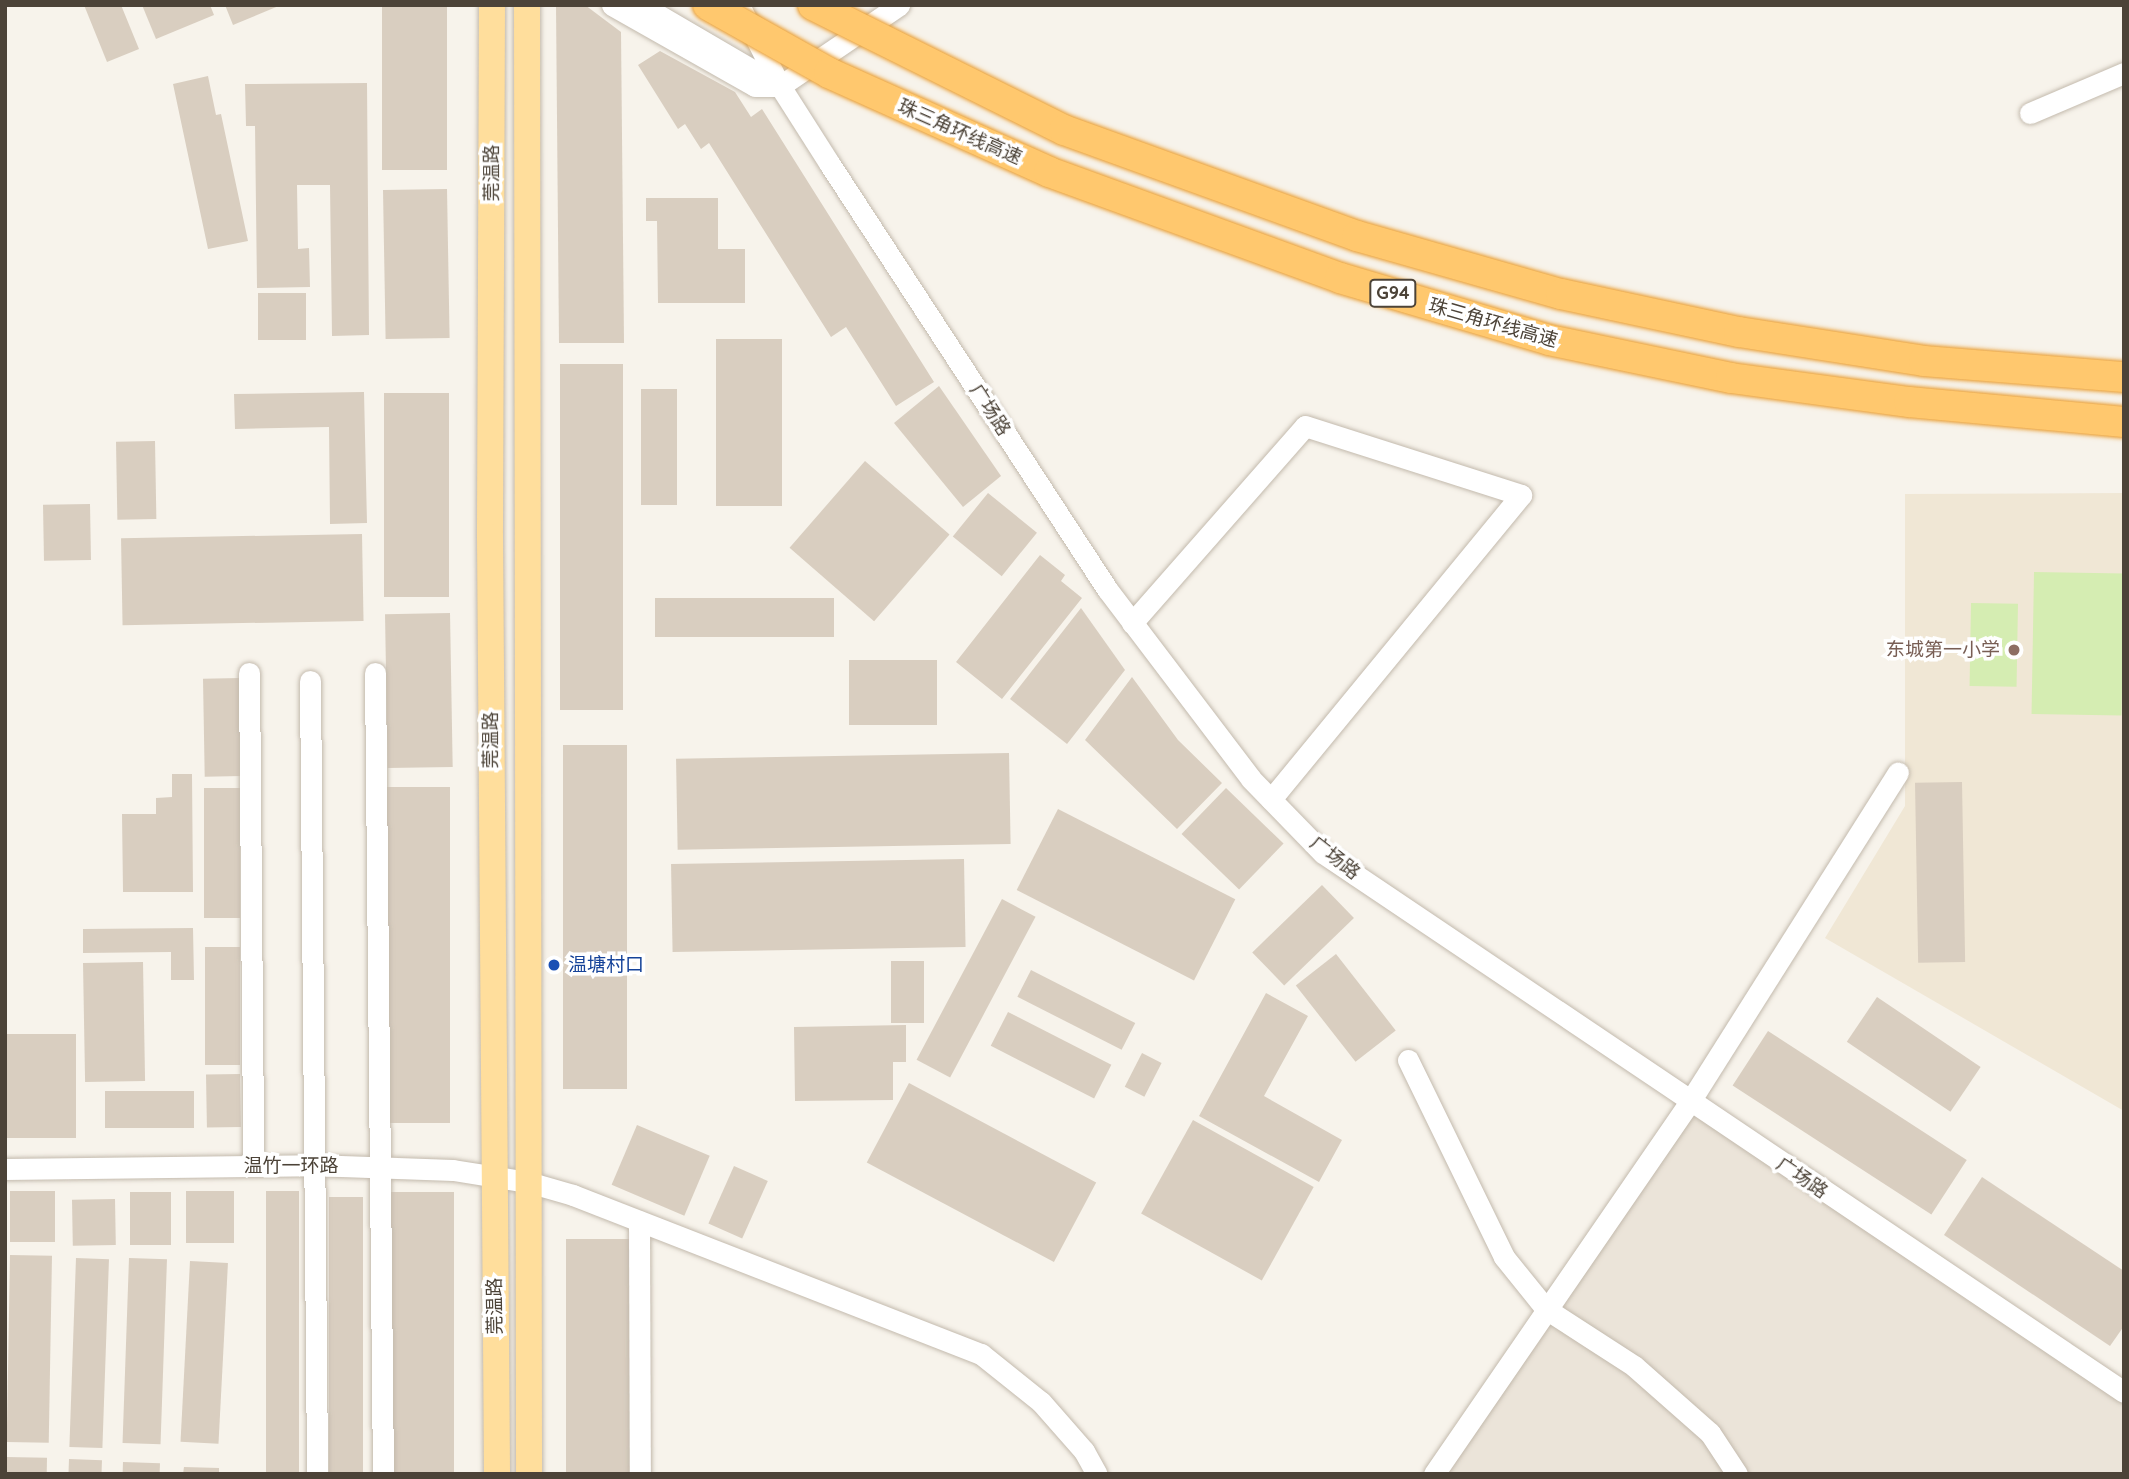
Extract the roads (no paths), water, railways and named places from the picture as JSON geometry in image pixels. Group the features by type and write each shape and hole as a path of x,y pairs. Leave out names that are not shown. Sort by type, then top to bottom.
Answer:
{"highway":[{"name":"珠三角环线高速","path":"708,5 829,73 1049,172 1340,278 1536,336 1731,378 1909,402 2124,422"},
{"name":"G94","path":"813,5 1064,130 1370,240 1561,294 1739,332 1924,361 2124,377"}],"main road":[{"name":"莞温路","path":"492,5 497,1474"},
{"name":"莞温路","path":"527,5 529,1474"}],"street":[{"path":"612,5 755,86 780,86 875,12 899,5"},
{"name":"广场路","path":"642,5 780,86"},
{"name":"广场路","path":"739,5 780,86 1132,623 1190,702 1271,799 1323,853 1689,1103 2124,1392"},
{"path":"2030,113 2124,73"},
{"path":"1132,623 1305,426 1521,495 1271,799"},
{"path":"249,673 253,1165"},
{"path":"375,673 383,1168 383,1474"},
{"path":"310,681 317,1474"},
{"path":"1434,1474 1689,1103 1898,773"},
{"path":"1408,1060 1504,1257 1546,1309 1634,1366 1710,1433 1737,1474"},
{"name":"温竹一环路","path":"5,1169 313,1165 494,1174 528,1182 573,1195 981,1354 1041,1402 1084,1451 1097,1474"},
{"path":"639,1221 640,1474"}],"place":[{"name":"东城第一小学","path":"2014,650"},
{"name":"温塘村口","path":"554,965"}]}
